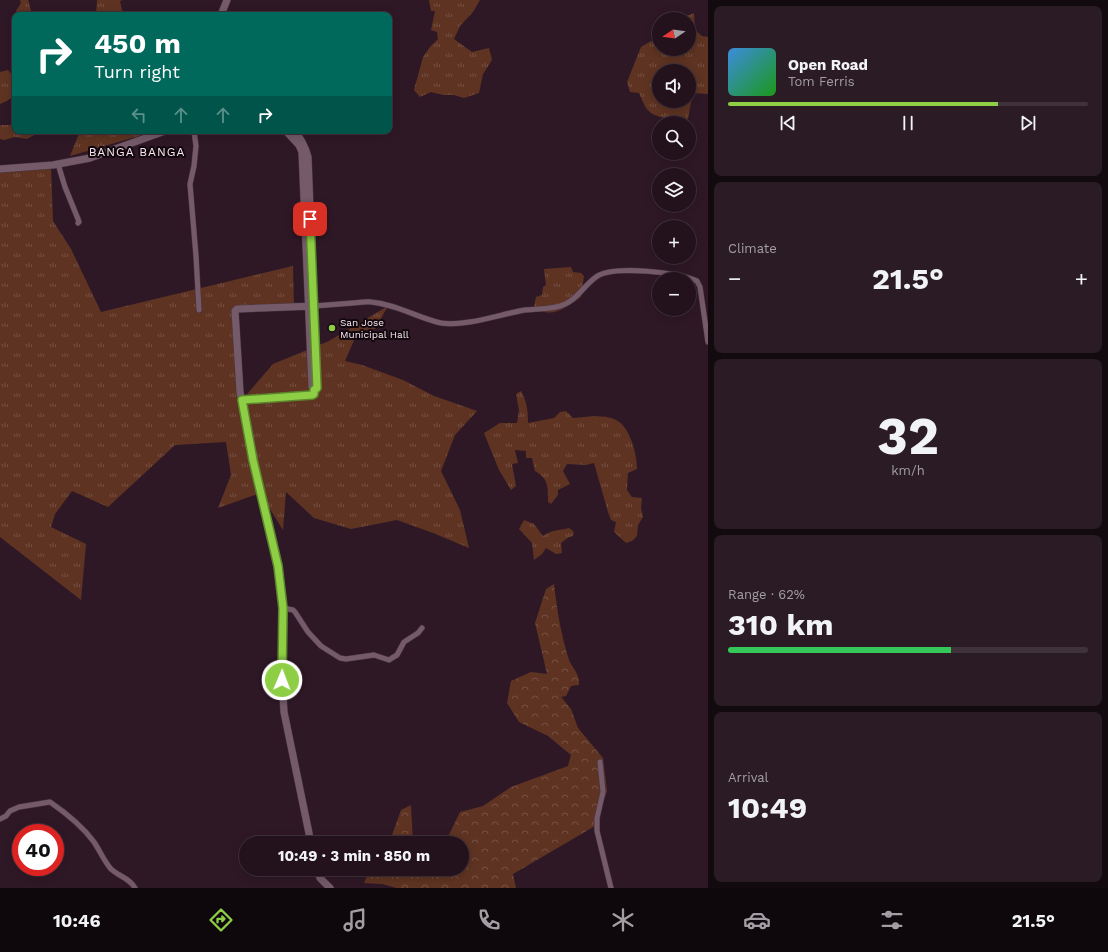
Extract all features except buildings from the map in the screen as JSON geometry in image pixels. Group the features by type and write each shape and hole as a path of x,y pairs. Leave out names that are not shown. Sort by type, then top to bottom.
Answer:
{"street":[{"path":"222,12 227,0"},
{"path":"0,169 58,164 90,158 157,134"},
{"path":"194,134 196,146 190,184 199,310"},
{"path":"289,134 299,145 302,152 311,306"},
{"path":"242,400 314,394 312,387 308,156 300,137 297,134"},
{"path":"58,164 65,187 78,218 78,223"},
{"path":"310,836 284,712 282,680 283,608 278,566 253,460 240,392 235,311 237,309 371,302 396,307 442,323 467,322 526,310 556,307 566,304 578,295 595,278 606,272 639,271 683,276 698,282 708,342"},
{"path":"283,608 293,610 308,632 321,646 340,658 352,659 374,655 386,659 392,658 397,656 404,642 418,633 422,628"},
{"path":"600,762 603,792 597,818 597,830 611,888"},
{"path":"0,819 6,816 10,811 19,807 50,802 62,810 78,825 94,842 114,872 132,883 135,888"},
{"path":"319,876 330,888"}],"green space":[{"path":"20,0 28,0 31,11 16,12 21,3"},
{"path":"97,0 123,0 120,1 122,12 96,12"},
{"path":"429,0 480,0 473,12 460,26 454,39 472,52 489,48 492,60 483,74 479,93 464,98 431,92 420,97 414,90 423,57 438,39 437,32 431,30 435,11 431,11"},
{"path":"696,31 702,36 708,37 708,94 696,93 696,64 652,64 652,108 690,108 688,116 654,115 648,110 639,93 630,92 627,82 641,47 651,41 652,56 696,56"},
{"path":"8,70 12,75 12,96 6,102 0,104 0,72"},
{"path":"0,125 12,125 12,134 36,134 27,139 15,137 4,140 0,139"},
{"path":"79,134 143,134 139,136 70,156"},
{"path":"51,166 53,221 71,249 101,312 293,266 294,307 237,309 242,400 273,364 329,341 388,306 375,329 358,331 345,361 362,365 403,380 434,396 477,411 455,435 441,471 460,510 469,548 397,520 351,529 314,518 286,492 283,530 260,493 218,508 231,475 226,442 175,445 108,507 72,491 55,514 51,527 86,544 81,600 0,537 0,173"},
{"path":"571,267 573,272 581,273 584,276 581,297 558,311 546,312 534,306 536,297 542,295 543,287 546,285 544,269"},
{"path":"521,391 527,407 528,423 554,418 560,412 566,411 573,418 594,416 609,417 620,422 624,427 632,441 636,456 637,469 628,473 627,490 632,497 642,498 641,508 643,517 638,525 637,536 632,541 626,543 614,532 616,522 611,520 608,512 594,463 586,465 567,464 563,471 570,484 558,490 558,495 551,504 548,502 547,484 543,477 535,471 532,458 526,458 526,451 515,450 518,463 512,464 516,486 511,490 499,470 484,433 500,423 517,423 519,410 516,394"},
{"path":"524,520 534,524 543,536 553,531 569,528 574,532 573,536 561,543 562,553 556,554 546,548 542,554 534,560 532,543 519,529"},
{"path":"554,584 564,641 569,660 579,681 579,685 571,686 566,696 561,697 571,709 578,728 603,758 607,791 595,826 513,874 516,888 396,888 383,884 364,883 367,876 469,876 469,836 448,836 460,812 483,806 511,787 568,766 571,755 548,736 519,722 507,703 511,681 531,672 547,674 535,623 546,589"},
{"path":"411,805 413,836 392,836 401,810"}],"place":[{"name":"San Jose Municipal Hall","path":"332,328"}],"district":[{"name":"BANGA BANGA","path":"137,152"}],"route":[{"path":"282,680 283,608 278,566 273,540 260,493 242,400 312,395 314,394 314,390 317,388 310,219"}]}
